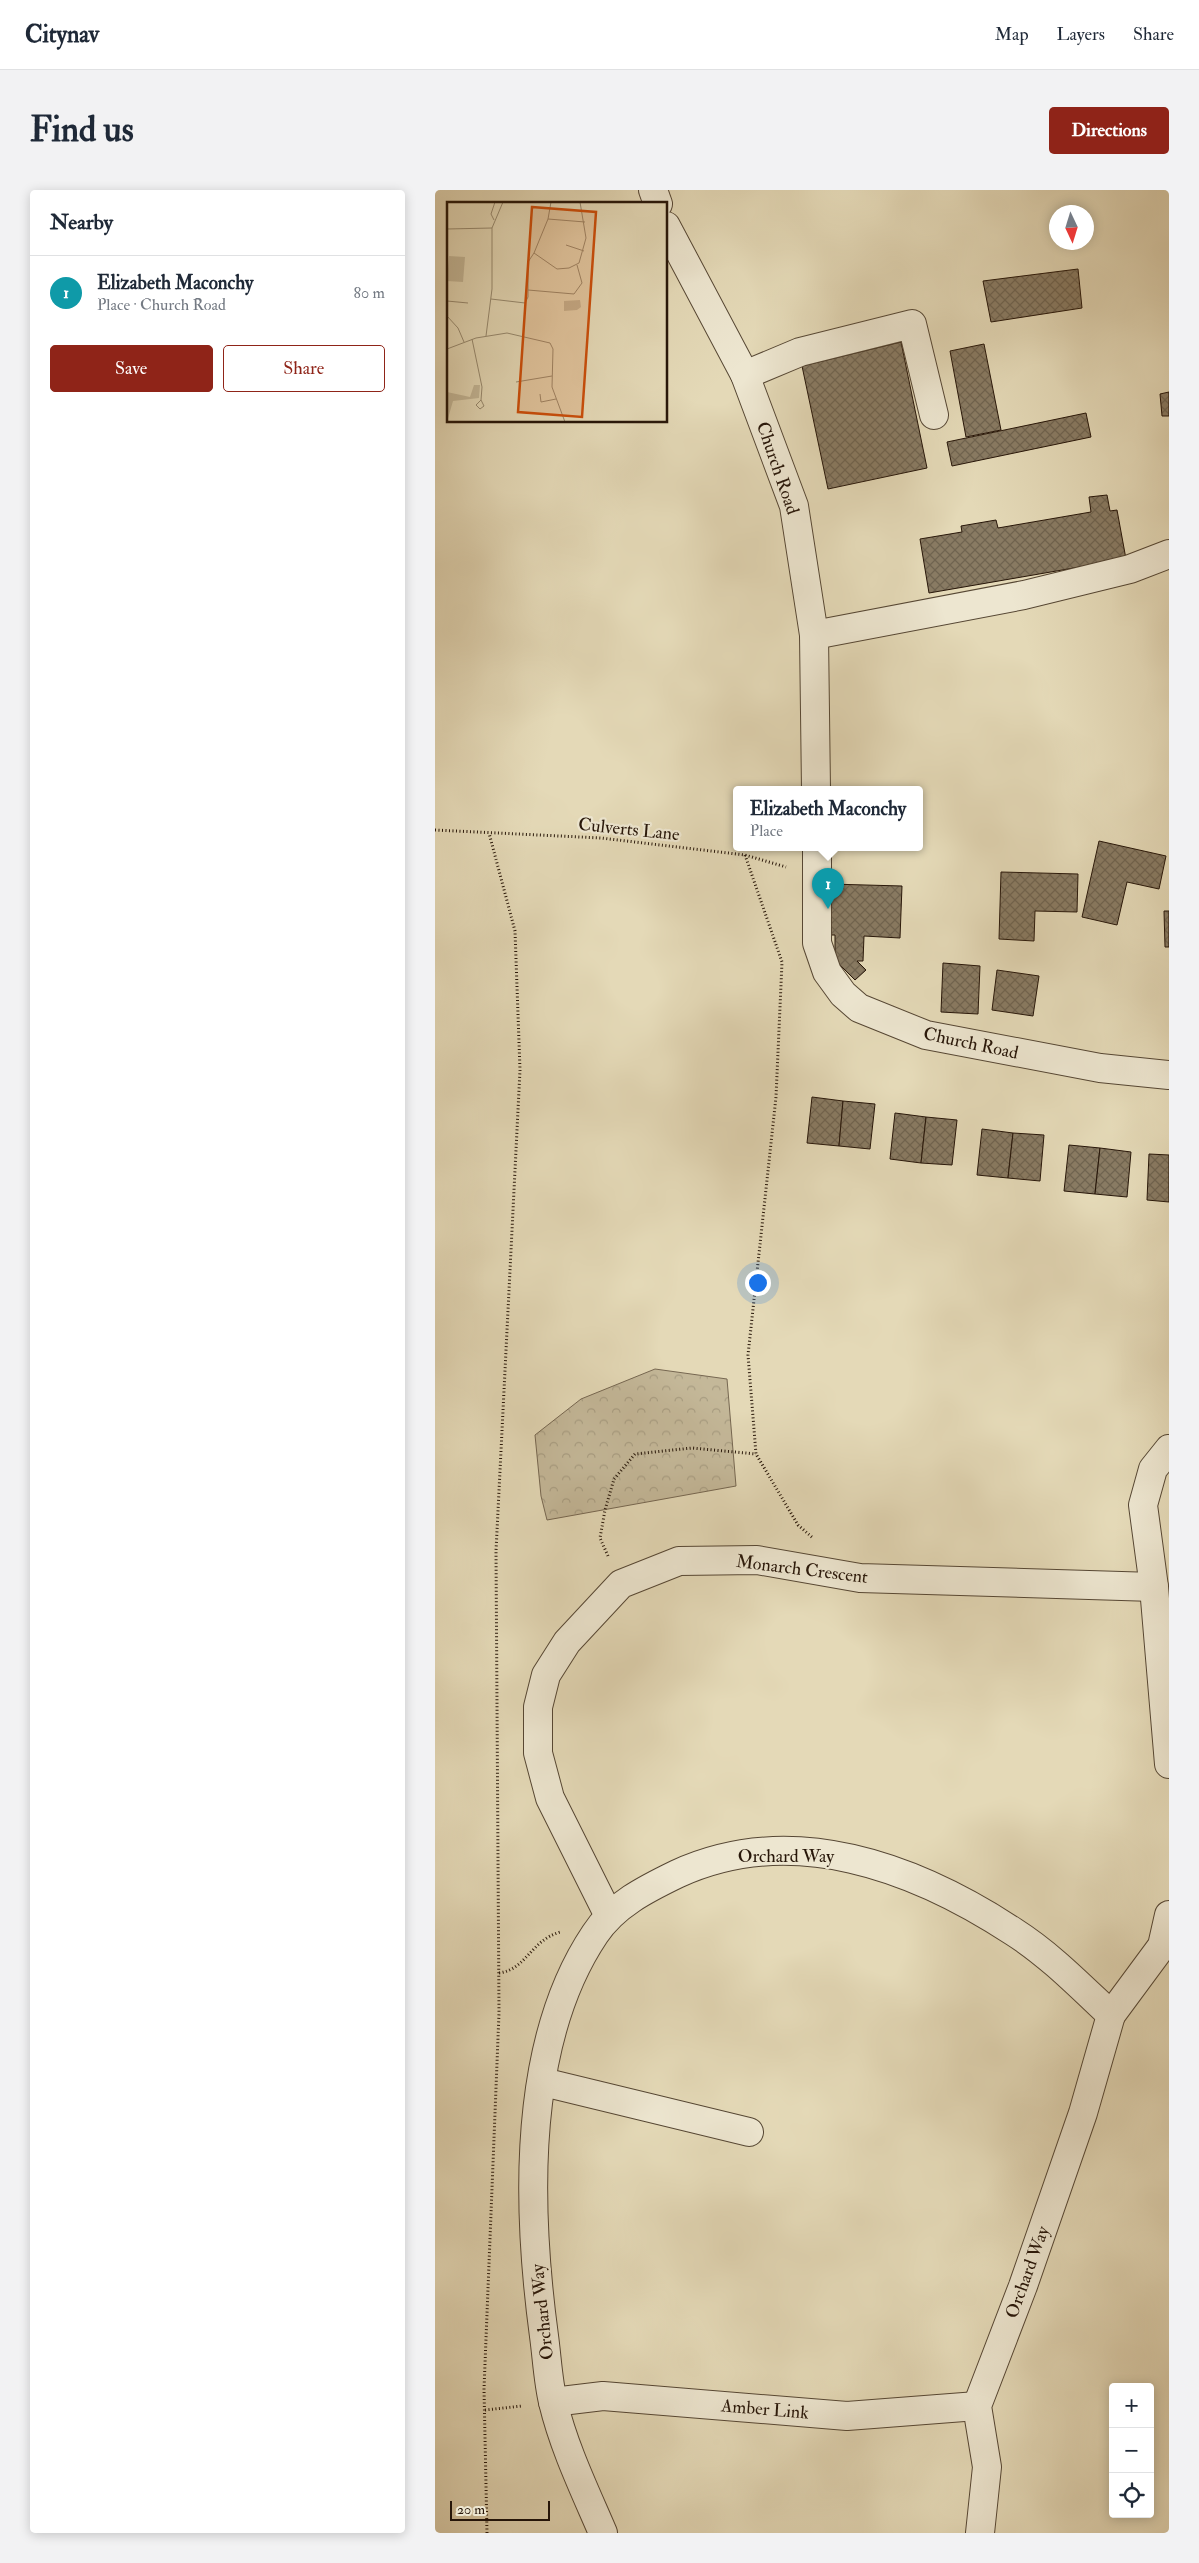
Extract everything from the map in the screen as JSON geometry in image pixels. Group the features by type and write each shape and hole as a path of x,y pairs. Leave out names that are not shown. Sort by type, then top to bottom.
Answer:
{"street":[{"path":"653,190 657,202"},
{"name":"Church Road","path":"667,228 745,375 795,506 814,635 816,786"},
{"path":"745,375 800,352 912,324 934,415"},
{"path":"814,635 1024,595 1130,570 1169,554"},
{"name":"Church Road","path":"817,851 817,943 827,972 843,994 859,1008 925,1035 1101,1068 1169,1075"},
{"path":"1169,1449 1153,1469 1143,1505 1155,1587 1169,1764"},
{"name":"Monarch Crescent","path":"603,1924 551,1798 538,1753 538,1707 546,1675 567,1642 621,1584 679,1561 757,1560 860,1578 1155,1587"},
{"name":"Orchard Way","path":"603,2533 578,2477 553,2402 540,2302 534,2222 536,2133 550,2040 563,1996 578,1963 603,1924 641,1891 695,1866 738,1853 836,1854 881,1865 937,1888 1015,1932 1051,1960 1111,2015"},
{"name":"Orchard Way","path":"977,2406 1023,2286 1080,2122 1111,2015 1161,1946 1169,1915"},
{"path":"543,2082 749,2132"},
{"name":"Amber Link","path":"553,2402 603,2396 847,2416 977,2406"},
{"path":"977,2406 987,2467 980,2533"}],"path":[{"name":"Culverts Lane","path":"435,830 601,838 745,855 817,876"},
{"path":"487,2533 484,2389 499,1973 496,1551 520,1070 515,931 489,833"},
{"path":"745,855 782,962 776,1097 748,1354 756,1454 798,1525 819,1542"},
{"path":"621,1584 600,1538 613,1479 635,1454 692,1448 756,1454"},
{"path":"499,1973 507,1972 525,1959 538,1943 548,1936 559,1932 603,1924"}],"green space":[{"path":"655,1369 727,1379 736,1486 547,1520 541,1496 535,1435 581,1399"}],"building":[{"path":"1078,269 1082,308 991,322 983,281"},
{"path":"901,342 927,468 828,489 802,366"},
{"path":"984,344 1001,430 966,437 950,351"},
{"path":"1169,392 1169,416 1162,416 1160,394"},
{"path":"1086,413 1091,437 952,466 947,442"},
{"path":"1107,495 1110,511 1117,510 1126,559 929,593 920,539 962,532 961,526 996,520 998,528 1091,512 1089,497"},
{"path":"1099,841 1166,856 1159,889 1127,882 1117,925 1082,917"},
{"path":"1001,872 1078,874 1077,912 1035,911 1034,941 999,939"},
{"path":"829,884 902,886 900,938 864,936 863,961 857,961 866,970 855,980 835,960 835,935 828,935"},
{"path":"1164,911 1169,911 1169,947 1165,947"},
{"path":"943,963 980,966 978,1014 941,1012"},
{"path":"997,970 1039,976 1033,1016 992,1010"},
{"path":"812,1097 843,1101 839,1146 807,1143"},
{"path":"843,1101 875,1104 870,1149 839,1146"},
{"path":"895,1113 926,1117 921,1163 890,1159"},
{"path":"926,1117 957,1120 952,1165 921,1163"},
{"path":"982,1129 1013,1133 1008,1178 977,1175"},
{"path":"1013,1133 1044,1135 1040,1181 1008,1178"},
{"path":"1069,1145 1100,1148 1095,1194 1064,1191"},
{"path":"1100,1148 1131,1152 1127,1197 1095,1194"},
{"path":"1149,1154 1169,1155 1169,1202 1147,1200"}],"place":[{"name":"Elizabeth Maconchy","path":"828,909"}]}
